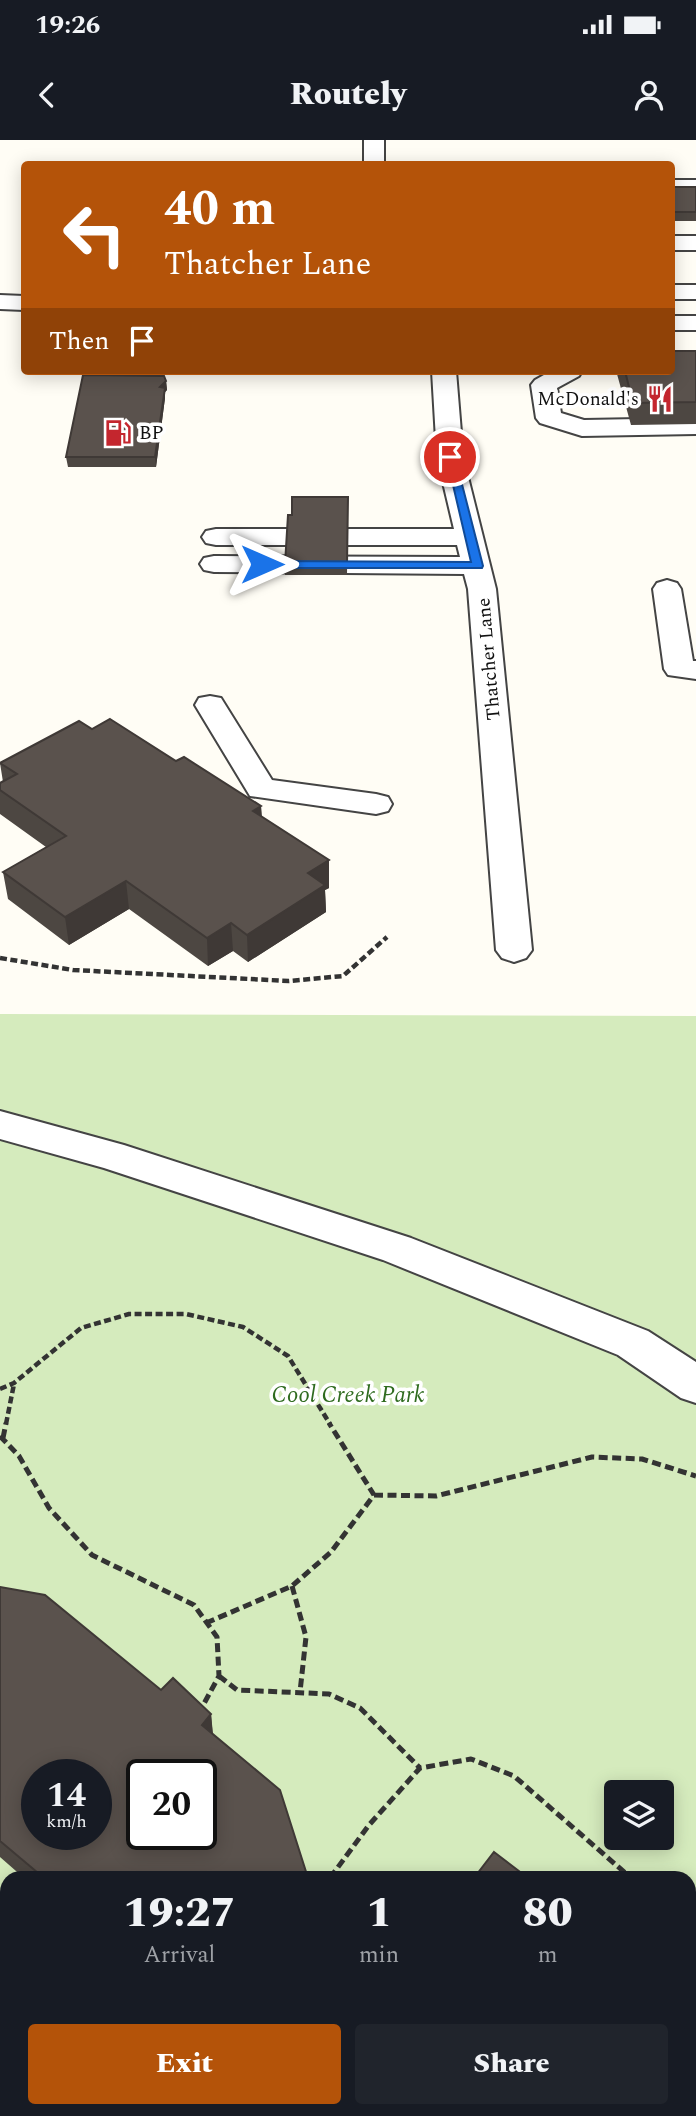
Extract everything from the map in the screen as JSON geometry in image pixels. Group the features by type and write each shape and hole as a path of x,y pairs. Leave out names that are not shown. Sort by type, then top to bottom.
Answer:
{"street":[{"path":"374,140 374,161"},
{"path":"675,186 696,186"},
{"path":"675,243 696,243"},
{"path":"675,292 696,292"},
{"path":"0,302 21,303"},
{"path":"675,323 696,323"},
{"name":"Thatcher Lane","path":"444,375 450,457 482,589 514,950"},
{"path":"563,375 544,385 549,418 582,428 696,426"},
{"path":"215,550 474,551"},
{"path":"667,589 679,670 696,670"},
{"path":"210,705 261,789 376,804"},
{"path":"0,1125 110,1155 397,1249 633,1343 696,1385"}],"path":[{"path":"0,958 73,970 289,981 343,976 387,937"},
{"path":"0,1389 15,1383 81,1328 129,1314 186,1314 243,1327 288,1356 374,1495"},
{"path":"15,1383 2,1437 19,1456 49,1508 92,1555 194,1605 217,1637 219,1676 201,1710"},
{"path":"374,1495 436,1496 592,1457 642,1459 696,1476"},
{"path":"206,1623 292,1586 331,1552 374,1495"},
{"path":"292,1586 306,1637 300,1692"},
{"path":"219,1676 237,1690 329,1694 360,1708 420,1768"},
{"path":"335,1871 369,1825 420,1768 471,1759 514,1776 623,1871"}],"green space":[{"name":"Cool Creek Park","path":"0,1014 696,1016 696,1871 0,1871"}],"building":[{"path":"675,187 696,187 696,212 675,212"},
{"path":"675,351 696,351 696,402 633,403 626,375 675,375"},
{"name":"BP","path":"83,375 164,376 166,381 160,387 165,388 155,457 66,457"},
{"path":"292,497 348,497 347,565 285,564 288,515 292,515"},
{"path":"110,719 176,761 184,757 261,806 253,811 329,860 308,873 325,885 247,935 231,923 207,938 126,881 65,917 3,872 66,836 0,790 0,783 17,774 0,763 79,721 92,729"},
{"path":"0,1587 45,1595 161,1690 173,1678 211,1714 202,1725 280,1790 306,1871 36,1871 0,1841"},
{"path":"494,1852 519,1871 479,1871"}],"place":[{"name":"McDonald's","path":"660,399"},
{"name":"BP","path":"118,433"}],"route":[{"path":"262,564 478,566 450,457"}]}
